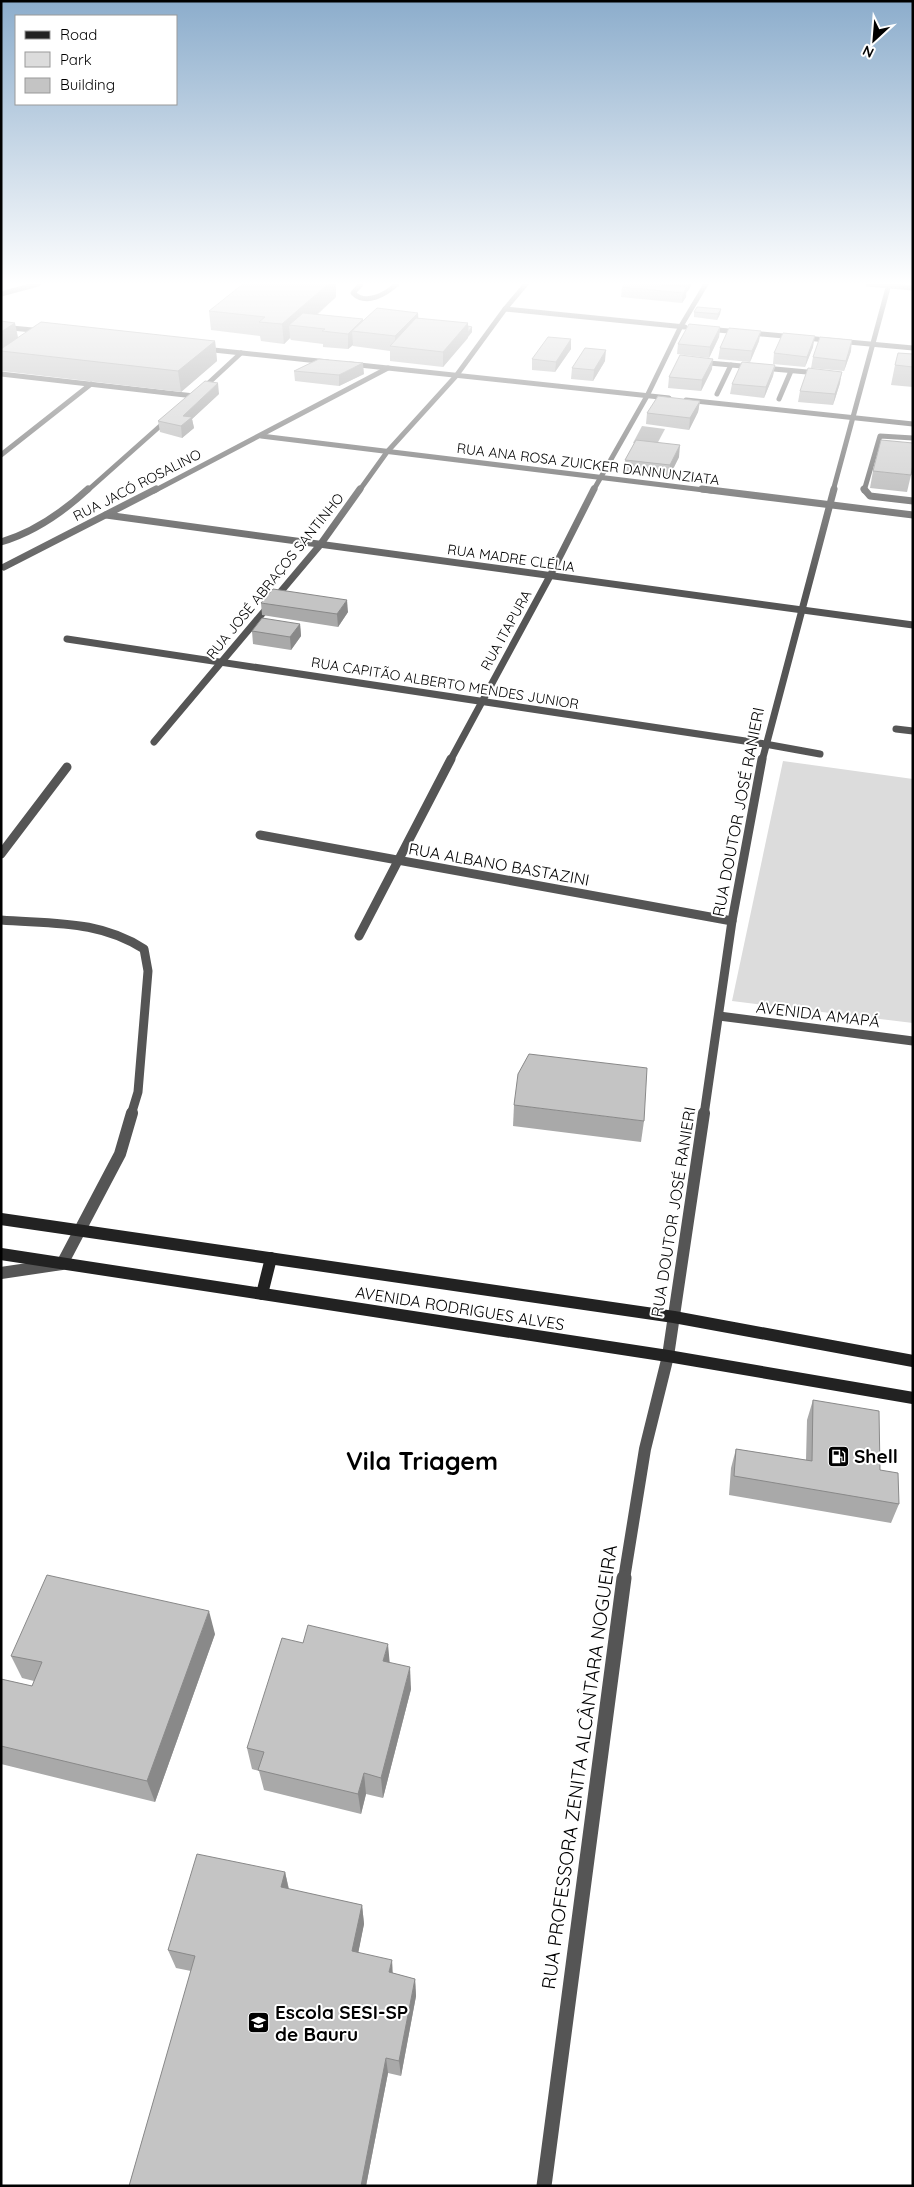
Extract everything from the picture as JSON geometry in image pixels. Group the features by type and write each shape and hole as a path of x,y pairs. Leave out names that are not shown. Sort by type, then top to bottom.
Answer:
{"main road":[{"name":"AVENIDA RODRIGUES ALVES","path":"1,1219 674,1317 913,1361"},
{"name":"AVENIDA RODRIGUES ALVES","path":"1,1254 668,1356 913,1398"},
{"path":"262,1294 271,1258"}],"street":[{"path":"1,455 88,386"},
{"path":"109,386 194,396"},
{"path":"187,402 205,386"},
{"name":"RUA JACÓ ROSALINO","path":"4,567 261,436 354,386"},
{"name":"RUA JOSÉ ABRAÇOS SANTINHO","path":"154,742 320,545 387,452 447,386"},
{"path":"552,386 913,424"},
{"name":"RUA ITAPURA","path":"359,936 481,702 550,576 599,478 652,386"},
{"path":"718,394 721,386"},
{"path":"779,399 785,386"},
{"name":"RUA DOUTOR JOSÉ RANIERI","path":"668,1356 732,922 765,744 862,386"},
{"path":"1,542 25,535 74,502 173,415"},
{"name":"RUA ANA ROSA ZUICKER DANNUNZIATA","path":"261,436 913,515"},
{"path":"913,438 880,436 864,491 870,496 913,501"},
{"name":"RUA MADRE CLÉLIA","path":"106,516 913,625"},
{"name":"RUA CAPITÃO ALBERTO MENDES JUNIOR","path":"67,639 765,744 820,754"},
{"path":"896,729 913,731"},
{"path":"1,854 67,768"},
{"name":"RUA ALBANO BASTAZINI","path":"260,835 732,922"},
{"path":"1,920 104,928 130,938 144,949 148,972 138,1092 120,1154 82,1230 62,1264 1,1273"},
{"name":"AVENIDA AMAPÁ","path":"719,1016 913,1041"},
{"name":"RUA PROFESSORA ZENITA ALCÂNTARA NOGUEIRA","path":"544,2186 624,1575 645,1449 668,1356"}],"green space":[{"path":"783,761 913,779 913,1023 732,1001"}],"shaded area":[{"path":"642,426 665,429 656,446 633,443"}],"building":[{"path":"199,386 215,386 183,416 192,417 181,426 158,421"},
{"path":"802,386 838,386 835,394 800,391"},
{"path":"658,396 700,401 690,418 647,413"},
{"path":"636,440 680,445 670,465 625,460"},
{"path":"881,440 913,443 911,475 873,471"},
{"path":"273,589 347,600 337,614 261,603"},
{"path":"262,618 300,624 290,637 252,631"},
{"path":"529,1054 647,1068 644,1121 514,1105 518,1074"},
{"path":"813,1400 879,1411 880,1470 898,1473 899,1504 734,1476 736,1449 812,1461"},
{"path":"47,1575 209,1611 147,1781 1,1746 1,1679 32,1686 42,1662 11,1656"},
{"path":"308,1625 388,1644 383,1661 410,1667 381,1778 364,1773 358,1794 258,1770 264,1752 247,1748 282,1638 303,1643"},
{"path":"197,1854 285,1872 281,1887 362,1905 352,1951 392,1960 389,1972 415,1979 399,2061 386,2058 361,2186 129,2186 195,1956 168,1950"}],"place":[{"name":"Shell","path":"838,1456"},
{"name":"Escola SESI-SP de Bauru","path":"259,2023"}],"district":[{"name":"Vila Triagem","path":"422,1461"}]}
